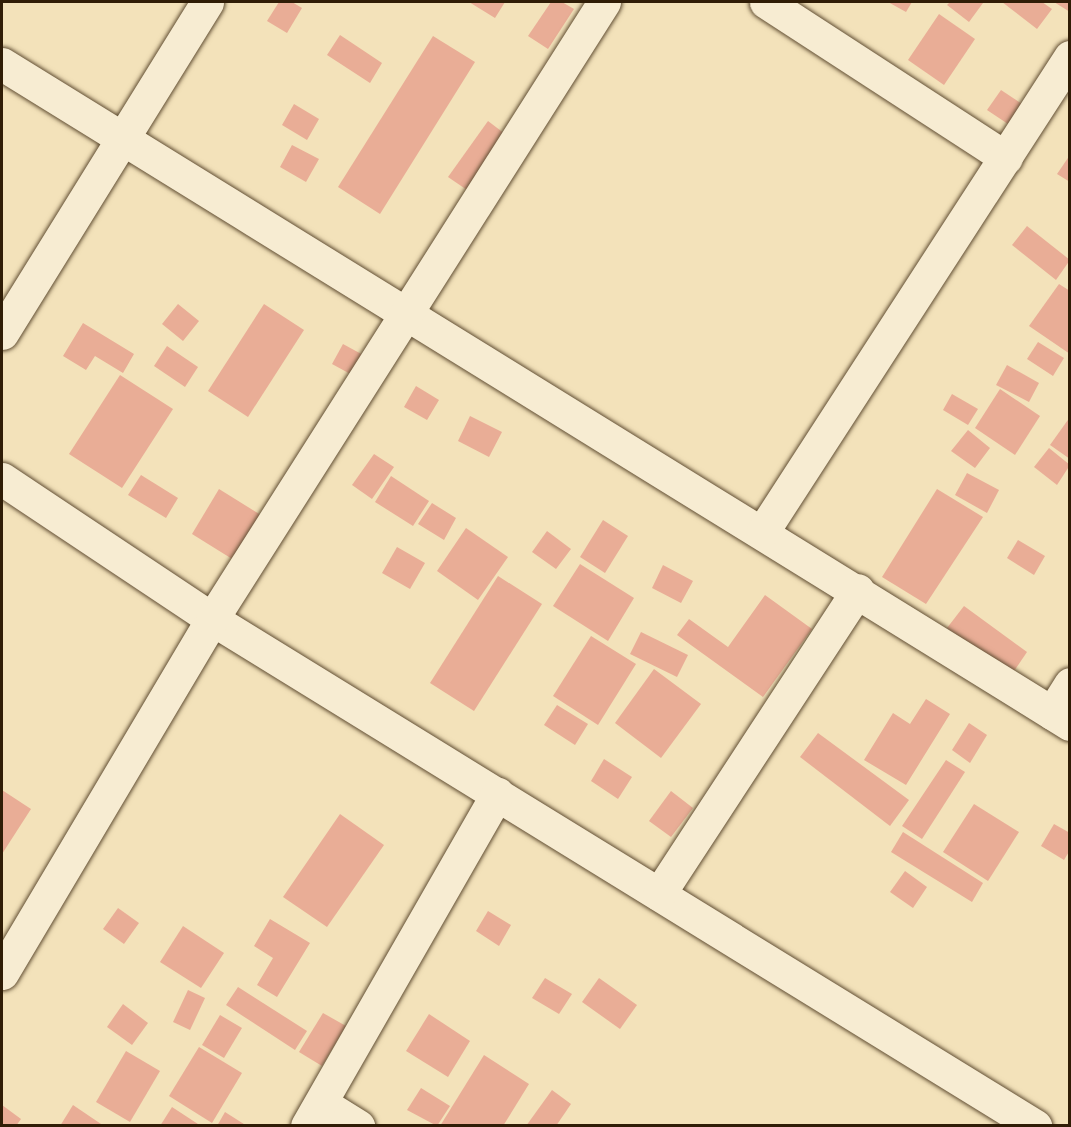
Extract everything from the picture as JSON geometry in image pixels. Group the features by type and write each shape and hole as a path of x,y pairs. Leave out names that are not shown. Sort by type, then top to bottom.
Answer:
{"street":[{"path":"2,333 207,2"},
{"path":"2,973 212,619 407,317 604,2"},
{"path":"766,2 1006,158"},
{"path":"763,531 1070,57"},
{"path":"2,64 407,317 763,531 1061,718 1070,684"},
{"path":"2,479 212,619 1035,1125"},
{"path":"660,894 858,590"},
{"path":"358,1125 314,1114 497,794"}],"building":[{"path":"279,2 292,2 302,8 287,33 267,21"},
{"path":"469,2 505,2 495,18"},
{"path":"551,2 562,2 574,9 548,49 528,36"},
{"path":"888,2 912,2 906,12"},
{"path":"950,2 983,3 969,22 947,5"},
{"path":"1002,2 1042,2 1052,9 1037,29"},
{"path":"1054,2 1070,2 1070,12"},
{"path":"939,14 975,39 944,85 908,60"},
{"path":"340,35 382,63 370,83 327,55"},
{"path":"433,36 475,62 380,214 338,187"},
{"path":"1001,90 1022,104 1008,124 987,110"},
{"path":"294,104 319,119 307,140 282,125"},
{"path":"488,121 509,137 470,192 448,177"},
{"path":"292,145 319,159 306,182 280,167"},
{"path":"1070,155 1070,182 1057,174"},
{"path":"1027,226 1070,260 1056,280 1012,245"},
{"path":"1059,284 1070,291 1070,354 1029,326"},
{"path":"178,304 199,321 183,341 162,324"},
{"path":"264,304 304,330 248,417 208,391"},
{"path":"83,323 134,354 123,373 95,356 86,370 63,356"},
{"path":"1038,342 1064,358 1053,376 1027,359"},
{"path":"343,344 365,356 354,376 332,364"},
{"path":"167,346 198,367 185,387 154,366"},
{"path":"1007,365 1039,383 1029,402 996,385"},
{"path":"120,375 173,409 122,488 69,454"},
{"path":"416,386 439,400 427,420 404,407"},
{"path":"1000,389 1040,416 1015,455 975,428"},
{"path":"952,394 978,409 968,425 943,410"},
{"path":"470,416 502,432 489,457 458,441"},
{"path":"1070,417 1070,459 1050,445"},
{"path":"968,430 990,448 975,468 951,451"},
{"path":"1049,448 1070,465 1057,485 1034,467"},
{"path":"374,454 394,467 372,499 352,485"},
{"path":"967,473 999,490 987,513 955,495"},
{"path":"141,475 178,498 166,518 128,495"},
{"path":"391,476 429,501 413,526 375,502"},
{"path":"219,489 264,517 237,562 192,534"},
{"path":"937,489 983,517 926,604 882,577"},
{"path":"432,503 456,518 444,540 418,524"},
{"path":"603,520 628,536 605,573 580,557"},
{"path":"466,528 508,557 478,600 437,571"},
{"path":"547,531 571,549 556,569 532,552"},
{"path":"1018,540 1045,556 1034,575 1007,558"},
{"path":"397,547 425,563 410,589 382,573"},
{"path":"580,564 634,598 608,641 553,606"},
{"path":"663,565 693,581 681,603 652,588"},
{"path":"498,576 542,604 474,711 430,683"},
{"path":"765,595 812,629 763,697 677,635 689,619 728,647"},
{"path":"964,606 1027,652 1012,674 947,628"},
{"path":"641,632 688,655 677,677 630,654"},
{"path":"591,636 636,664 598,725 553,696"},
{"path":"654,669 701,704 661,758 615,723"},
{"path":"926,699 950,714 906,785 864,760 893,713 910,724"},
{"path":"557,705 588,724 575,745 544,725"},
{"path":"969,723 987,735 970,763 952,750"},
{"path":"818,733 909,800 890,826 800,757"},
{"path":"604,759 632,777 618,799 591,781"},
{"path":"946,760 965,772 922,839 902,826"},
{"path":"2,790 31,809 2,854"},
{"path":"671,791 693,808 671,837 649,821"},
{"path":"974,804 1019,832 988,881 943,852"},
{"path":"340,814 384,845 327,927 283,897"},
{"path":"1054,824 1070,833 1070,850 1064,860 1041,846"},
{"path":"903,832 983,883 972,902 891,852"},
{"path":"905,871 927,887 913,908 890,892"},
{"path":"118,908 139,923 124,944 103,929"},
{"path":"488,911 511,925 499,946 476,931"},
{"path":"270,919 310,943 277,997 257,985 273,958 254,946"},
{"path":"183,926 224,953 201,988 160,962"},
{"path":"545,978 572,994 559,1014 532,998"},
{"path":"599,978 637,1005 620,1029 582,1002"},
{"path":"238,987 307,1031 295,1050 226,1005"},
{"path":"188,990 205,998 190,1030 173,1022"},
{"path":"123,1004 148,1023 132,1045 107,1027"},
{"path":"323,1013 346,1026 322,1066 299,1052"},
{"path":"429,1014 470,1041 448,1077 406,1051"},
{"path":"220,1015 242,1028 224,1058 202,1045"},
{"path":"199,1047 242,1073 212,1123 169,1096"},
{"path":"126,1051 160,1071 130,1122 96,1102"},
{"path":"484,1055 529,1084 503,1126 440,1126"},
{"path":"421,1088 450,1106 437,1126 407,1110"},
{"path":"552,1090 571,1104 556,1126 526,1126"},
{"path":"2,1105 21,1119 16,1126 2,1126"},
{"path":"73,1105 104,1126 60,1126"},
{"path":"172,1107 201,1126 160,1126"},
{"path":"225,1112 247,1126 217,1126"}]}
